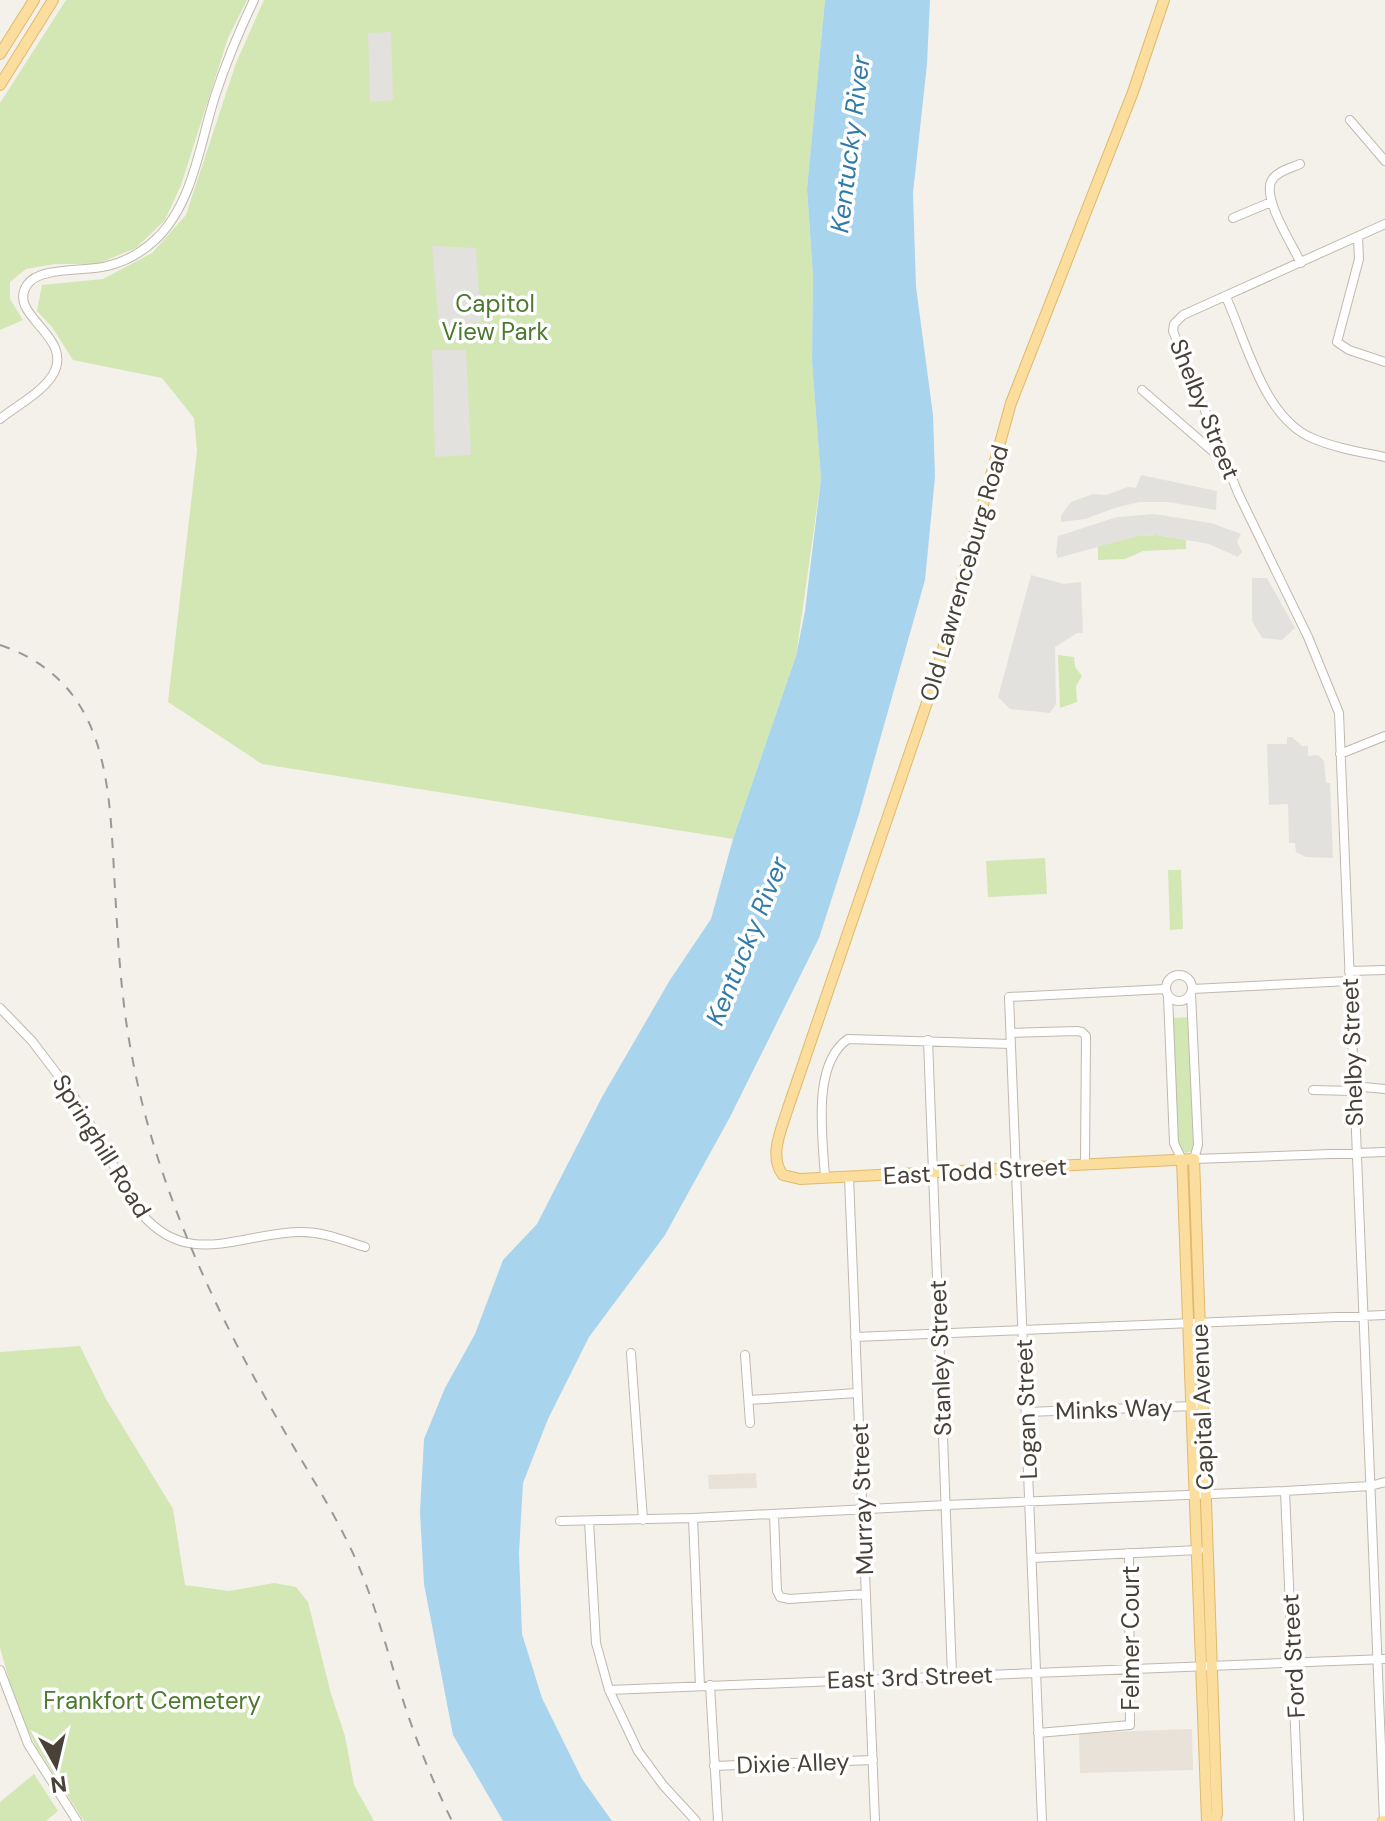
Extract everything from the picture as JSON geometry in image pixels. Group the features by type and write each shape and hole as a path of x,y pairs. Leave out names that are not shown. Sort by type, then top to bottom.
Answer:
{"main road":[{"path":"0,54 34,0"},
{"path":"0,85 53,0"},
{"name":"Old Lawrenceburg Road","path":"777,1150 788,1108 933,685 1011,403 1133,92 1164,0"},
{"name":"East Todd Street","path":"777,1150 777,1162 783,1175 790,1178 933,1174 1194,1159"},
{"name":"Capital Avenue","path":"1194,1159 1197,1406 1208,1550 1207,1821"},
{"name":"Capital Avenue","path":"1182,1160 1194,1321"},
{"name":"Capital Avenue","path":"1197,1406 1196,1550 1217,1814 1215,1821"}],"street":[{"path":"0,419 45,384 56,366 53,343 25,306 25,287 41,275 95,269 125,260 164,231 188,185 226,64 254,0"},
{"path":"1350,120 1385,161"},
{"path":"1300,164 1273,178 1269,189 1271,202 1301,263"},
{"path":"1233,218 1271,202"},
{"path":"1385,224 1226,297 1267,393 1283,417 1311,438 1385,457"},
{"path":"1358,237 1359,259 1337,342 1349,350 1385,362"},
{"name":"Shelby Street","path":"1226,297 1177,319 1173,329 1177,346 1225,462 1339,713 1370,1486 1381,1659 1384,1821"},
{"path":"1142,390 1225,462"},
{"path":"1340,754 1385,736"},
{"path":"1349,971 1385,970"},
{"path":"1192,991 1189,980 1180,975 1170,979 1167,992 1175,1001 1182,1001 1192,991 1203,988 1349,981"},
{"name":"Capital Avenue","path":"1192,991 1198,1145 1194,1159"},
{"name":"Capital Avenue","path":"1167,992 1174,1143 1182,1160"},
{"name":"Logan Street","path":"1042,1821 1009,997 1167,992"},
{"name":"Springhill Road","path":"0,1008 61,1078 141,1213 154,1227 192,1246 305,1232 365,1247"},
{"path":"1011,1033 1077,1031 1086,1036 1085,1165"},
{"path":"825,1178 822,1093 836,1047 848,1039 1011,1044"},
{"name":"Stanley Street","path":"928,1040 952,1675"},
{"path":"1313,1090 1385,1089"},
{"path":"1194,1159 1385,1152"},
{"name":"Murray Street","path":"849,1177 875,1821"},
{"path":"855,1337 1385,1315"},
{"path":"631,1353 643,1520"},
{"path":"745,1355 750,1423"},
{"path":"749,1400 857,1393"},
{"name":"Minks Way","path":"1026,1412 1197,1406"},
{"path":"560,1521 774,1515 1285,1491 1370,1486 1385,1482"},
{"path":"1370,1486 1385,1489"},
{"name":"Ford Street","path":"1285,1491 1299,1821"},
{"path":"774,1515 777,1591 780,1597 866,1594"},
{"path":"693,1518 718,1821"},
{"path":"589,1521 596,1643 609,1690 638,1751 663,1785 696,1821"},
{"path":"1032,1558 1208,1550"},
{"name":"Felmer Court","path":"1038,1733 1128,1727 1131,1721 1129,1553"},
{"path":"1374,1575 1384,1575"},
{"name":"East 3rd Street","path":"609,1690 1381,1659"},
{"path":"0,1670 27,1742 76,1821"},
{"name":"Dixie Alley","path":"714,1766 873,1760"}],"shaded area":[{"path":"391,32 393,100 370,102 368,33"},
{"path":"432,246 476,248 481,322 439,325"},
{"path":"432,350 466,350 471,455 435,457"},
{"path":"1141,475 1217,491 1216,510 1168,502 1140,502 1085,519 1061,522 1061,515 1071,502 1093,494 1106,495 1128,487 1136,488"},
{"path":"1154,514 1211,523 1241,534 1237,541 1242,552 1238,557 1209,544 1157,535 1137,536 1058,558 1058,536 1117,517"},
{"path":"1031,575 1064,584 1081,582 1083,633 1077,633 1055,647 1056,704 1050,713 1010,709 998,697"},
{"path":"1252,578 1267,578 1295,628 1282,640 1262,638 1252,621"},
{"path":"1287,737 1308,746 1308,756 1318,755 1324,761 1326,783 1330,783 1333,858 1306,857 1296,852 1295,843 1289,843 1288,804 1269,805 1267,744 1287,744"},
{"path":"756,1473 757,1488 709,1489 708,1475"},
{"path":"1192,1729 1193,1770 1080,1773 1079,1733"}],"green space":[{"path":"66,0 247,0 228,38 181,185 165,220 136,248 97,264 55,264 26,269 10,282 10,299 23,320 0,330 0,103"},
{"name":"Capitol View Park","path":"264,0 825,0 807,189 813,275 812,362 821,479 796,656 733,839 262,764 168,702 197,451 194,418 162,378 73,360 52,327 37,311 42,285 103,279 152,253 186,215 236,63"},
{"path":"1157,535 1186,540 1186,549 1143,551 1125,559 1098,560 1098,546 1137,536"},
{"path":"1058,655 1074,657 1075,667 1082,676 1076,686 1077,702 1060,708"},
{"path":"1045,858 1047,894 988,897 986,861"},
{"path":"1168,870 1181,870 1183,929 1170,930"},
{"path":"1189,1017 1195,1145 1192,1151 1186,1153 1178,1148 1171,1018"},
{"name":"Frankfort Cemetery","path":"80,1346 106,1399 173,1509 185,1585 229,1591 274,1583 296,1587 308,1602 345,1736 354,1785 374,1821 84,1821 37,1748 19,1714 0,1648 0,1352"},
{"path":"34,1774 58,1811 46,1821 0,1821 0,1802"}],"water":[{"name":"Kentucky River","path":"825,0 930,0 927,64 913,193 916,287 933,415 935,477 925,580 859,814 819,938 730,1117 665,1235 589,1337 548,1419 523,1483 519,1553 522,1634 542,1698 582,1779 612,1821 503,1821 453,1735 424,1584 420,1512 424,1439 445,1388 475,1334 503,1260 537,1224 602,1097 670,980 711,919 733,839 796,656 805,611 821,479 812,362 813,275 807,189"}],"railway":[{"path":"0,645 37,662 64,685 84,713 97,744 106,778 110,814 122,991 128,1031 141,1097 168,1189 225,1322 350,1547 372,1601 412,1727 452,1821"}]}
